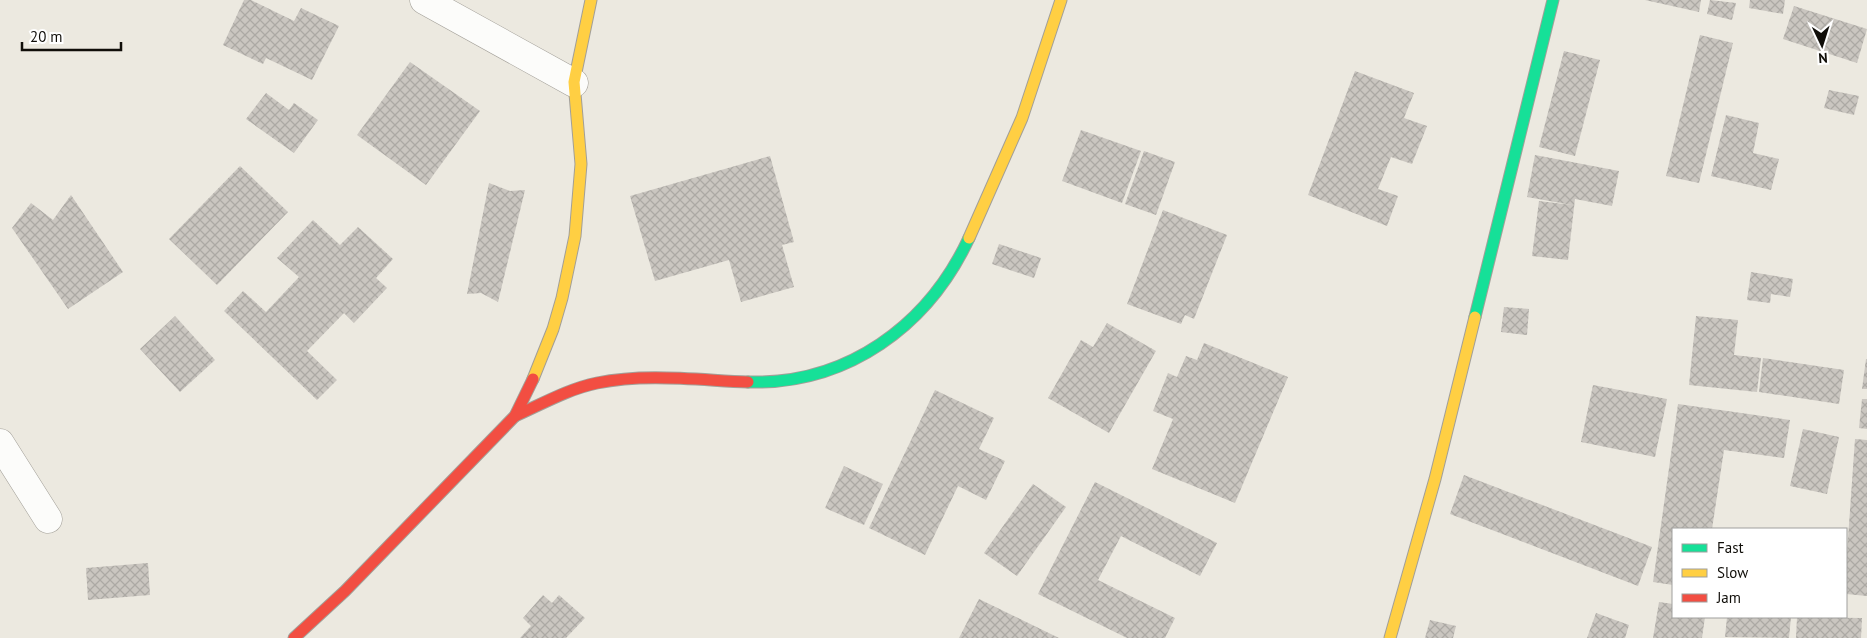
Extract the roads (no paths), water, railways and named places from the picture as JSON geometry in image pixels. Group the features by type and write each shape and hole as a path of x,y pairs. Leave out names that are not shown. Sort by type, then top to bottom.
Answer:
{"street":[{"path":"424,0 574,83"},
{"path":"294,638 345,591 515,416 544,357 567,280 576,233 581,171 574,83 592,0"},
{"path":"515,416 570,392 609,381 679,378 775,382 807,376 840,367 872,350 906,327 935,296 960,257 1021,118 1061,0"},
{"path":"1390,638 1435,479 1553,0"},
{"path":"0,443 48,519"}]}
